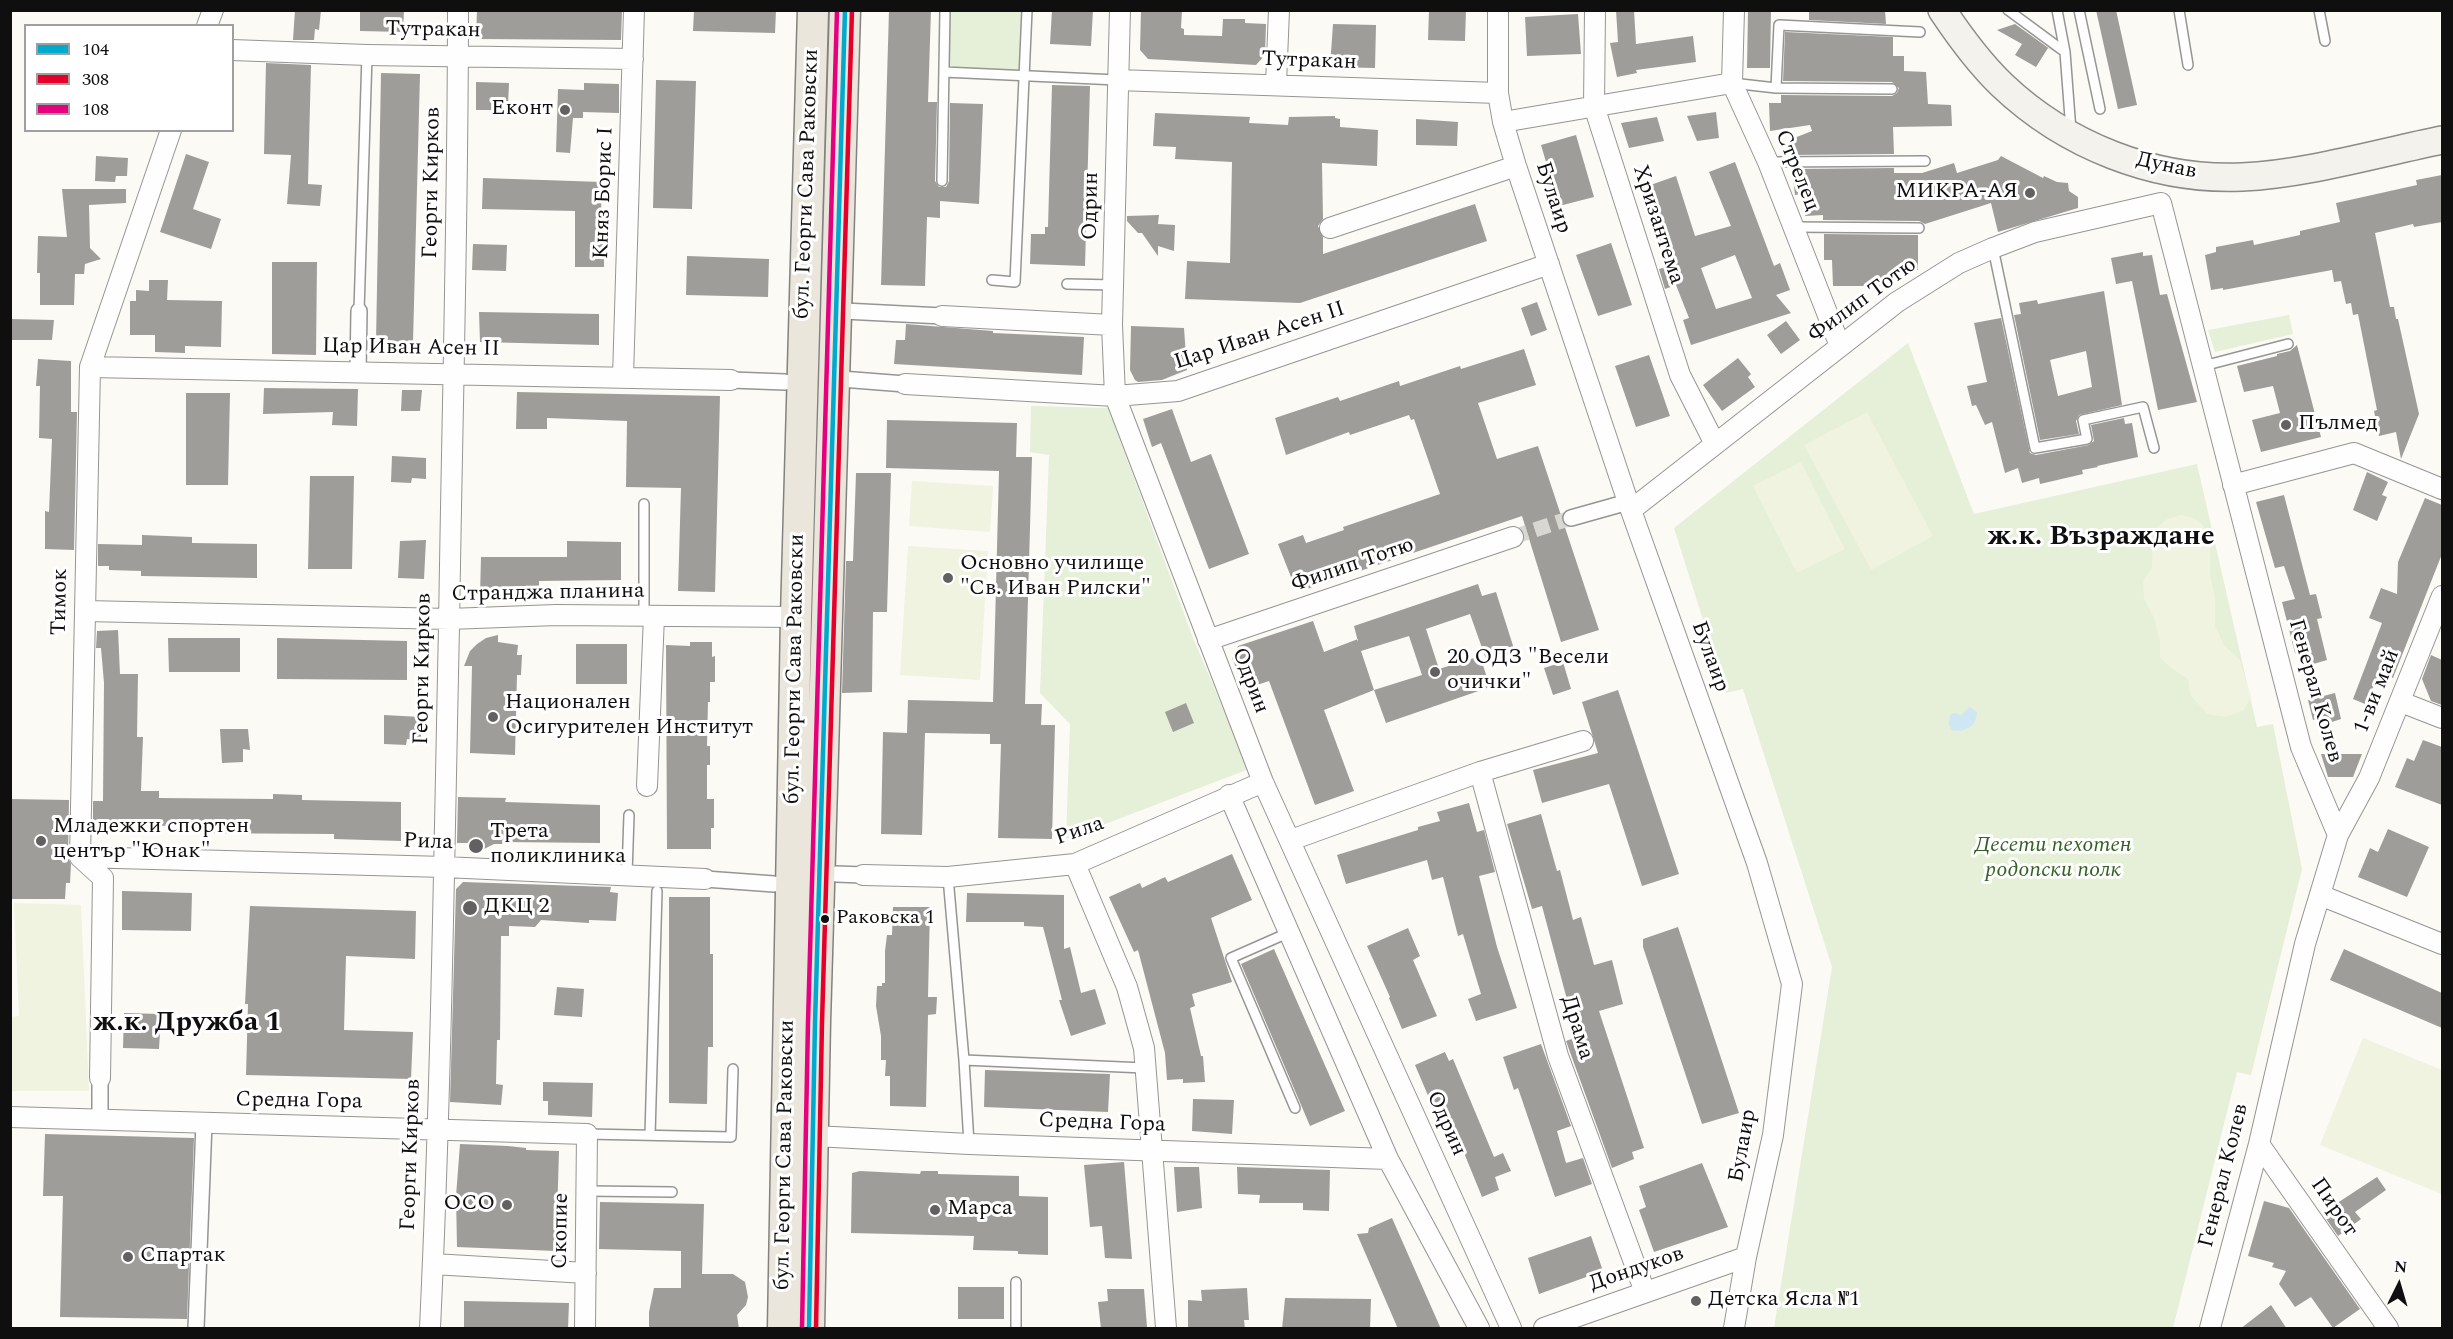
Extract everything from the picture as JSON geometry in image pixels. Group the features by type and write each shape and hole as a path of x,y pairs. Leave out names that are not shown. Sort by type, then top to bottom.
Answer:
{"main road":[{"name":"бул. Георги Сава Раковски","path":"783,1329 796,617 813,10"},
{"name":"бул. Георги Сава Раковски","path":"809,1329 816,998 845,10"},
{"name":"Дунав","path":"1942,10 1965,43 2004,87 2041,116 2072,136 2104,152 2152,168 2223,177 2280,173 2442,140"}],"street":[{"name":"Георги Кирков","path":"430,1329 438,1129 444,867 454,374 458,10"},
{"name":"Княз Борис I","path":"623,377 634,10"},
{"name":"Одрин","path":"1120,10 1115,285 1112,325 1115,396 1263,782 1511,1329"},
{"path":"1276,84 1280,10"},
{"name":"Булаир","path":"1498,10 1498,93 1503,122 1516,166 1629,506 1757,863 1792,984 1773,1135 1746,1257 1734,1329"},
{"name":"Хризантема","path":"1595,10 1594,106 1680,375 1715,444"},
{"name":"Стрелец","path":"1734,10 1732,83 1768,162 1840,346"},
{"name":"Тутракан","path":"234,50 367,55 633,58"},
{"name":"Тутракан","path":"1118,80 1498,93"},
{"path":"1503,122 1732,83"},
{"name":"Тимок","path":"80,857 90,367 170,132"},
{"path":"1330,228 1516,166"},
{"name":"Филип Тотю","path":"1629,506 1715,444 1840,346 1928,282 1959,263 1993,248 2065,224 2161,203"},
{"name":"Генерал Колев","path":"2161,203 2301,747 2338,835 2305,944 2259,1144 2210,1329"},
{"name":"Цар Иван Асен II","path":"904,384 1115,396 1178,391 1549,264"},
{"path":"358,372 359,310"},
{"path":"844,311 1112,325"},
{"name":"Цар Иван Асен II","path":"90,367 731,380"},
{"path":"731,380 785,382"},
{"path":"841,380 904,384"},
{"path":"2233,485 2354,453 2442,489"},
{"path":"1571,518 1629,506"},
{"name":"Филип Тотю","path":"1208,640 1513,537"},
{"name":"1-ви май","path":"2338,835 2369,778 2442,596"},
{"name":"Странджа планина","path":"85,611 449,619 556,615 796,617"},
{"path":"647,786 649,616"},
{"path":"2401,702 2442,718"},
{"path":"1291,840 1480,772 1583,741"},
{"name":"Драма","path":"1480,772 1558,1056 1645,1292"},
{"name":"Рила","path":"863,875 948,876 1075,864 1263,782"},
{"path":"1229,795 1388,1159 1479,1329"},
{"path":"80,857 103,878 100,1119"},
{"name":"Рила","path":"80,857 627,874 774,884"},
{"path":"1075,864 1127,987 1144,1048 1166,1329"},
{"path":"836,874 863,875"},
{"path":"2320,895 2442,944"},
{"name":"Средна Гора","path":"10,1118 587,1134"},
{"path":"196,1329 204,1123"},
{"name":"Скопие","path":"585,1329 587,1134"},
{"name":"Средна Гора","path":"814,1136 1388,1159"},
{"name":"Пирот","path":"2259,1144 2388,1329"},
{"name":"Дондуков","path":"1544,1329 1746,1257"},
{"path":"433,1264 586,1273"}],"lane":[{"path":"942,181 945,10"},
{"path":"992,280 1015,282 1027,10"},
{"path":"2008,10 2065,52"},
{"path":"2057,10 2065,52 2072,136"},
{"path":"2079,10 2100,109"},
{"path":"2179,10 2187,65"},
{"path":"2319,10 2325,41"},
{"path":"1776,88 1779,25 1920,32"},
{"path":"359,310 367,55"},
{"path":"944,72 1118,80"},
{"path":"1732,83 1776,88 1892,89"},
{"path":"1768,162 1925,161"},
{"path":"1793,227 1919,228"},
{"path":"1993,248 2035,448 2087,439 2083,420 2143,407 2154,448"},
{"path":"1067,284 1115,285"},
{"path":"2203,366 2288,344"},
{"path":"644,504 649,616"},
{"path":"627,874 629,815"},
{"path":"948,876 969,1144"},
{"path":"650,1135 657,891"},
{"path":"1290,932 1231,958 1295,1108"},
{"path":"964,1060 1144,1068"},
{"path":"587,1134 731,1137 733,1069"},
{"path":"587,1191 672,1192"},
{"path":"1016,1282 1016,1329"}],"green space":[{"path":"945,11 1027,11 1024,76 944,72"},
{"path":"2289,315 2293,334 2215,352 2208,330"},
{"name":"Десети пехотен родопски полк","path":"1908,343 1974,514 2197,464 2257,727 2273,724 2302,869 2251,1075 2237,1072 2173,1328 1774,1328 1832,967 1743,689 1726,693 1674,528"},
{"path":"1031,406 1108,408 1193,638 1249,769 1066,839 1070,724 1040,693 1049,455 1030,452"},
{"path":"1867,412 1933,536 1871,570 1804,445"},
{"path":"1801,462 1845,549 1797,573 1753,486"},
{"path":"912,481 993,486 990,532 909,526"},
{"path":"2181,515 2194,518 2203,525 2210,545 2210,575 2215,597 2215,625 2224,645 2240,660 2251,697 2244,710 2226,717 2207,714 2190,695 2188,679 2160,658 2160,642 2154,618 2144,599 2143,582 2152,567 2156,528 2167,519"},
{"path":"908,546 988,551 980,680 900,675"},
{"path":"14,903 81,905 89,1091 11,1091 11,1017 19,1016"},
{"path":"2363,1038 2442,1070 2442,1194 2320,1145"}],"water":[{"path":"1970,707 1977,712 1972,725 1961,731 1951,730 1950,715 1954,713 1961,715"}],"building":[{"path":"295,10 321,10 319,30 315,29 314,40 293,40"},
{"path":"360,10 404,10 403,32 360,31"},
{"path":"477,10 622,10 621,40 476,39"},
{"path":"694,10 776,10 775,33 693,31"},
{"path":"889,10 931,10 928,102 937,102 935,181 939,187 946,187 949,181 950,103 983,104 979,204 940,201 940,218 927,217 925,286 881,285"},
{"path":"1052,10 1093,10 1091,46 1050,44"},
{"path":"1141,10 1182,10 1181,28 1184,29 1184,35 1222,36 1223,19 1245,19 1245,23 1266,24 1265,55 1256,65 1148,59 1140,50"},
{"path":"1429,10 1466,10 1465,41 1428,40"},
{"path":"1616,10 1634,10 1636,44 1693,36 1696,62 1636,70 1637,73 1617,77 1610,43 1618,42"},
{"path":"1748,10 1771,10 1770,68 1747,68"},
{"path":"1809,10 1885,10 1886,24 1809,20"},
{"path":"2096,10 2116,10 2137,105 2118,109"},
{"path":"1578,14 1581,54 1527,56 1525,17"},
{"path":"1333,24 1376,25 1375,68 1330,67"},
{"path":"2015,24 2054,52 2048,48 2036,67 2015,55 2022,44 1997,30"},
{"path":"1785,32 1893,37 1893,56 1904,56 1904,71 1926,72 1928,104 1951,105 1952,126 1893,127 1894,154 1791,155 1789,140 1812,131 1810,125 1770,131 1769,103 1781,103 1781,95 1892,96 1899,88 1892,82 1783,81"},
{"path":"266,63 311,65 308,184 322,185 320,206 287,204 291,155 264,154"},
{"path":"381,73 420,74 413,342 376,341"},
{"path":"656,80 696,81 692,209 653,208"},
{"path":"476,82 509,83 508,106 495,106 495,110 476,110"},
{"path":"584,83 619,84 619,113 583,112 583,118 573,118 570,153 556,152 558,89 584,90"},
{"path":"1052,85 1090,86 1085,266 1030,264 1031,234 1045,234 1045,227 1048,227"},
{"path":"1716,112 1719,138 1697,141 1687,116"},
{"path":"1155,113 1250,117 1249,123 1288,125 1289,117 1335,116 1340,119 1340,127 1378,130 1377,166 1322,163 1323,219 1318,226 1323,237 1323,254 1475,204 1487,241 1300,303 1185,299 1187,261 1230,263 1232,162 1175,159 1176,147 1153,146"},
{"path":"1657,117 1664,141 1629,148 1621,123"},
{"path":"1416,119 1458,122 1457,146 1416,145"},
{"path":"1576,135 1594,197 1559,206 1541,145"},
{"path":"186,154 209,162 193,209 221,219 211,249 160,232"},
{"path":"96,156 128,158 127,176 116,176 115,182 95,181"},
{"path":"2001,156 2043,178 2044,176 2057,182 2068,183 2069,191 2078,197 2078,208 1998,232 1991,203 1925,224 1919,221 1823,220 1823,215 1805,216 1805,194 1795,195 1792,169 1894,168 1894,173 1922,173 1954,163 1957,173 1998,160"},
{"path":"1735,162 1774,266 1780,263 1790,290 1776,295 1791,313 1691,345 1683,320 1689,318 1676,285 1665,289 1659,269 1666,267 1642,188 1676,176 1695,236 1731,226 1709,172","holes":["1735,255 1752,298 1716,309 1701,268"]},
{"path":"2442,175 2442,222 2414,227 2413,224 2375,233 2390,307 2394,307 2396,319 2398,319 2419,414 2401,459 2396,432 2379,436 2374,411 2377,410 2358,314 2353,315 2351,303 2346,304 2341,281 2334,282 2332,270 2223,290 2223,288 2211,290 2205,255 2216,252 2216,247 2253,240 2254,245 2300,235 2300,231 2340,222 2336,203 2417,185 2416,180"},
{"path":"483,178 602,182 600,243 604,243 604,267 575,267 575,211 482,209"},
{"path":"62,189 126,189 126,203 89,205 90,248 101,259 85,264 84,274 75,274 74,305 40,305 40,273 37,273 38,236 67,237"},
{"path":"1159,215 1158,224 1175,225 1174,251 1158,246 1158,256 1142,233 1138,233 1127,221 1127,216"},
{"path":"1824,234 1918,235 1918,270 1894,269 1894,286 1833,286 1832,260 1824,260"},
{"path":"1611,243 1632,305 1598,316 1576,255"},
{"path":"473,244 507,245 506,271 472,270"},
{"path":"2143,252 2143,256 2152,255 2160,295 2167,294 2197,402 2158,410 2132,281 2116,284 2111,258"},
{"path":"687,256 769,259 768,297 686,295"},
{"path":"272,262 317,262 316,355 272,354"},
{"path":"149,280 168,280 167,300 222,301 221,347 185,346 185,353 155,352 155,335 130,335 130,301 136,301 136,290 149,291"},
{"path":"2104,291 2122,405 2079,415 2076,421 2079,434 2040,440 2014,315 2021,314 2019,303 2037,300 2038,304","holes":["2086,351 2092,387 2058,396 2050,360"]},
{"path":"1537,302 1547,330 1531,336 1521,308"},
{"path":"479,312 599,314 599,345 480,342"},
{"path":"2001,318 2030,453 2036,455 2089,445 2094,441 2091,425 2124,418 2125,424 2132,423 2138,457 2082,470 2083,474 2040,484 2039,478 2022,483 2018,468 2005,473 1992,422 1985,425 1976,405 1972,406 1967,386 1987,382 1974,323"},
{"path":"11,319 54,320 52,340 11,340"},
{"path":"1786,321 1800,340 1781,354 1767,335"},
{"path":"906,324 993,331 993,333 1084,337 1082,375 894,364 896,340 905,340"},
{"path":"1131,326 1184,328 1187,370 1162,380 1138,382 1135,380 1130,370"},
{"path":"2297,345 2321,437 2261,452 2252,420 2280,413 2273,386 2244,392 2237,366 2277,356 2277,354 2290,351"},
{"path":"1524,349 1536,385 1478,403 1497,459 1538,446 1599,630 1561,642 1522,516 1301,591 1297,580 1291,577 1278,544 1303,535 1306,543 1344,530 1343,527 1440,494 1414,419 1411,420 1409,415 1350,435 1349,432 1286,455 1275,418 1338,397 1340,401 1399,381 1400,386 1460,366 1461,369"},
{"path":"1649,355 1670,416 1636,427 1615,366"},
{"path":"1738,358 1751,374 1748,377 1755,387 1722,411 1703,385"},
{"path":"38,359 71,361 71,412 77,412 74,550 45,549 45,511 49,512 52,439 39,438 40,386 36,386"},
{"path":"264,388 358,389 357,426 332,425 333,412 263,414"},
{"path":"402,390 422,390 420,411 401,411"},
{"path":"517,392 720,396 715,592 678,591 681,488 626,487 627,421 547,418 547,429 516,429"},
{"path":"186,393 230,393 228,485 186,485"},
{"path":"1172,409 1191,462 1211,454 1249,554 1209,569 1161,443 1152,447 1143,419"},
{"path":"887,420 1017,423 1016,457 1032,457 1025,704 1042,704 1041,725 1055,725 1052,839 998,838 1001,744 990,744 990,734 925,733 922,835 881,834 883,732 907,733 908,700 993,702 999,471 886,468"},
{"path":"392,456 426,458 426,479 412,478 411,483 391,482"},
{"path":"2367,472 2388,482 2382,495 2387,497 2377,521 2353,510"},
{"path":"856,473 891,473 887,612 873,612 872,692 842,693 846,561 853,561"},
{"path":"310,476 354,476 352,569 308,569"},
{"path":"2284,495 2310,595 2316,594 2322,618 2317,619 2327,660 2310,665 2309,659 2298,660 2298,654 2295,653 2282,602 2295,599 2284,566 2275,568 2256,502"},
{"path":"2425,498 2442,505 2442,554 2393,678 2380,673 2365,704 2353,699 2382,623 2369,618 2381,588 2397,594 2398,562"},
{"path":"142,535 192,537 192,543 257,544 257,578 141,576 141,571 109,570 109,566 98,566 98,544 142,545"},
{"path":"426,540 424,579 398,578 400,541"},
{"path":"567,541 621,542 621,580 539,581 539,596 480,596 481,557 567,557"},
{"path":"1478,584 1482,596 1496,592 1515,652 1487,662 1470,614 1426,629 1439,669 1480,656 1490,687 1386,723 1374,690 1324,710 1354,791 1315,805 1269,681 1245,689 1232,658 1238,646 1313,621 1324,652 1357,639 1354,626","holes":["1409,636 1422,675 1374,690 1361,651"]},
{"path":"118,630 120,674 138,674 137,737 143,737 141,791 159,791 159,798 273,799 273,794 302,795 302,800 401,802 401,841 334,839 334,834 182,833 182,826 93,825 93,801 103,801 104,683 101,648 96,648 97,631"},
{"name":"Национален Осигурителен Институт","path":"498,635 498,642 518,645 517,655 522,655 521,675 517,675 515,755 470,753 472,666 464,666 470,651 477,644 486,638"},
{"path":"168,638 240,638 240,672 169,672"},
{"path":"277,638 407,641 407,680 277,679"},
{"path":"690,642 712,642 712,657 715,656 715,682 710,682 710,702 708,702 707,746 710,746 710,765 707,765 707,799 714,799 714,828 711,828 711,849 667,849 666,645 690,646"},
{"path":"576,644 627,644 627,684 576,684"},
{"path":"2431,655 2442,660 2442,705 2431,701 2422,679"},
{"path":"1563,662 1571,689 1553,695 1544,668"},
{"path":"1618,690 1679,874 1642,886 1609,784 1542,803 1533,770 1598,753 1582,702"},
{"path":"2335,693 2341,719 2326,724 2323,717 2313,720 2308,700"},
{"path":"1186,703 1194,723 1173,732 1165,712"},
{"path":"384,715 421,717 421,740 407,739 406,745 384,744"},
{"path":"220,729 248,729 250,750 243,749 243,762 222,763"},
{"path":"2423,740 2442,747 2442,805 2395,787 2407,758 2414,761"},
{"path":"2321,754 2362,754 2353,777 2328,777"},
{"path":"458,797 506,798 505,802 600,805 600,843 504,842 504,844 494,844 480,851 480,843 457,843"},
{"name":"Младежки спортен център \"Юнак\"","path":"10,799 69,800 68,857 71,864 70,883 66,883 65,899 10,899"},
{"path":"1469,803 1477,832 1484,830 1495,872 1479,876 1497,947 1517,1008 1476,1021 1468,999 1481,994 1463,934 1458,936 1443,877 1432,880 1427,860 1346,884 1337,855 1418,830 1418,827 1440,821 1437,812"},
{"path":"1541,814 1557,871 1560,870 1573,920 1581,917 1594,965 1612,960 1623,1004 1599,1011 1644,1148 1632,1152 1634,1159 1612,1168 1566,1041 1577,1037 1542,906 1532,909 1507,824"},
{"path":"2388,829 2429,847 2407,897 2358,877 2370,848 2378,852"},
{"path":"1232,854 1252,900 1211,918 1232,982 1192,994 1195,1006 1190,1008 1201,1056 1203,1056 1205,1082 1183,1083 1183,1079 1167,1080 1165,1053 1138,950 1134,952 1109,897 1140,883 1142,888 1165,877 1168,882"},
{"path":"463,882 611,887 610,892 618,893 616,921 589,920 589,923 541,920 535,927 509,926 509,936 501,936 500,1040 497,1040 496,1084 503,1085 501,1105 450,1102 456,889"},
{"path":"122,891 192,893 191,931 122,930"},
{"path":"967,893 1064,895 1064,949 1070,947 1081,993 1095,989 1106,1024 1071,1036 1059,1000 1062,1000 1043,927 1024,926 1024,922 966,922"},
{"path":"669,897 710,897 710,954 713,954 713,1047 708,1047 707,1104 669,1103"},
{"path":"250,906 416,911 415,959 346,956 344,1030 413,1032 411,1079 246,1075 248,1004 245,1004"},
{"path":"893,907 930,907 928,997 937,997 936,1014 928,1015 926,1107 890,1106 890,1076 885,1076 886,1060 881,1060 881,1036 876,1006 877,986 885,983 885,951 887,935 892,935"},
{"path":"1678,927 1739,1113 1702,1124 1643,947 1643,939"},
{"path":"1408,928 1420,956 1413,960 1437,1016 1402,1029 1367,946"},
{"path":"1274,949 1345,1111 1310,1126 1241,964"},
{"path":"2344,949 2442,993 2442,1028 2330,980"},
{"path":"557,987 584,989 582,1017 554,1015"},
{"path":"124,1013 161,1014 159,1049 123,1048"},
{"path":"1541,1044 1571,1126 1557,1131 1566,1163 1583,1158 1592,1184 1555,1197 1518,1088 1514,1090 1503,1057"},
{"path":"1445,1052 1449,1061 1453,1059 1494,1157 1503,1153 1511,1171 1495,1177 1499,1190 1482,1197 1460,1143 1450,1147 1415,1065"},
{"path":"985,1070 1110,1074 1108,1112 984,1107"},
{"path":"543,1082 593,1083 592,1117 548,1115 548,1101 543,1101"},
{"path":"1193,1099 1234,1100 1232,1134 1192,1131"},
{"name":"Спартак","path":"45,1134 194,1138 187,1319 60,1317 63,1196 43,1196"},
{"name":"ОСО","path":"460,1144 559,1151 556,1251 457,1247 456,1196"},
{"path":"1124,1162 1132,1259 1105,1258 1102,1226 1090,1227 1084,1165"},
{"path":"1702,1163 1728,1227 1654,1252 1639,1210 1646,1207 1639,1186"},
{"path":"1174,1167 1199,1167 1202,1208 1177,1212"},
{"path":"1237,1167 1330,1170 1329,1211 1303,1210 1303,1203 1259,1203 1260,1195 1238,1194"},
{"name":"Марса","path":"860,1171 920,1174 921,1171 938,1171 938,1174 1019,1176 1019,1196 1048,1197 1048,1255 1018,1254 1018,1251 973,1250 974,1236 851,1233 852,1173"},
{"path":"2377,1177 2386,1190 2355,1212 2361,1219 2338,1236 2322,1213"},
{"path":"2264,1201 2289,1208 2360,1309 2333,1328 2311,1297 2295,1307 2279,1284 2286,1271 2272,1267 2274,1263 2248,1256"},
{"path":"600,1202 704,1204 702,1274 733,1274 745,1282 748,1297 746,1305 737,1315 739,1329 649,1329 649,1312 654,1288 681,1288 681,1251 599,1249"},
{"path":"1392,1218 1441,1329 1398,1329 1357,1234 1368,1233 1369,1228"},
{"path":"1591,1236 1603,1271 1539,1294 1528,1258"},
{"path":"958,1287 1004,1287 1004,1319 958,1319"},
{"path":"1247,1288 1249,1320 1244,1320 1245,1329 1188,1329 1188,1300 1202,1301 1201,1290"},
{"path":"1107,1289 1144,1289 1147,1327 1101,1329 1098,1302 1108,1301"},
{"path":"1285,1298 1371,1299 1370,1329 1282,1329"},
{"path":"464,1301 569,1303 568,1329 464,1329"},
{"path":"2271,1305 2287,1329 2240,1329"}],"tunnel":[{"path":"1513,537 1571,518"}],"transit line":[{"name":"108","path":"802,1328 808,1022 837,10"},
{"name":"104","path":"809,1328 815,1022 845,10"},
{"name":"308","path":"816,1328 822,1022 852,10"}],"place":[{"name":"Еконт","path":"565,110"},
{"name":"МИКРА-АЯ","path":"2030,193"},
{"name":"Пълмед","path":"2286,425"},
{"name":"Основно училище \"Св. Иван Рилски\"","path":"948,578"},
{"name":"20 ОДЗ \"Весели очички\"","path":"1435,672"},
{"name":"Национален Осигурителен Институт","path":"493,717"},
{"name":"Младежки спортен център \"Юнак\"","path":"41,841"},
{"name":"Трета поликлиника","path":"476,846"},
{"name":"ДКЦ 2","path":"470,908"},
{"name":"Раковска 1","path":"825,919"},
{"name":"ОСО","path":"507,1205"},
{"name":"Марса","path":"935,1210"},
{"name":"Спартак","path":"128,1257"},
{"name":"Детска Ясла №1","path":"1696,1301"}],"district":[{"name":"ж.к. Възраждане","path":"2101,539"},
{"name":"ж.к. Дружба 1","path":"187,1025"}]}
